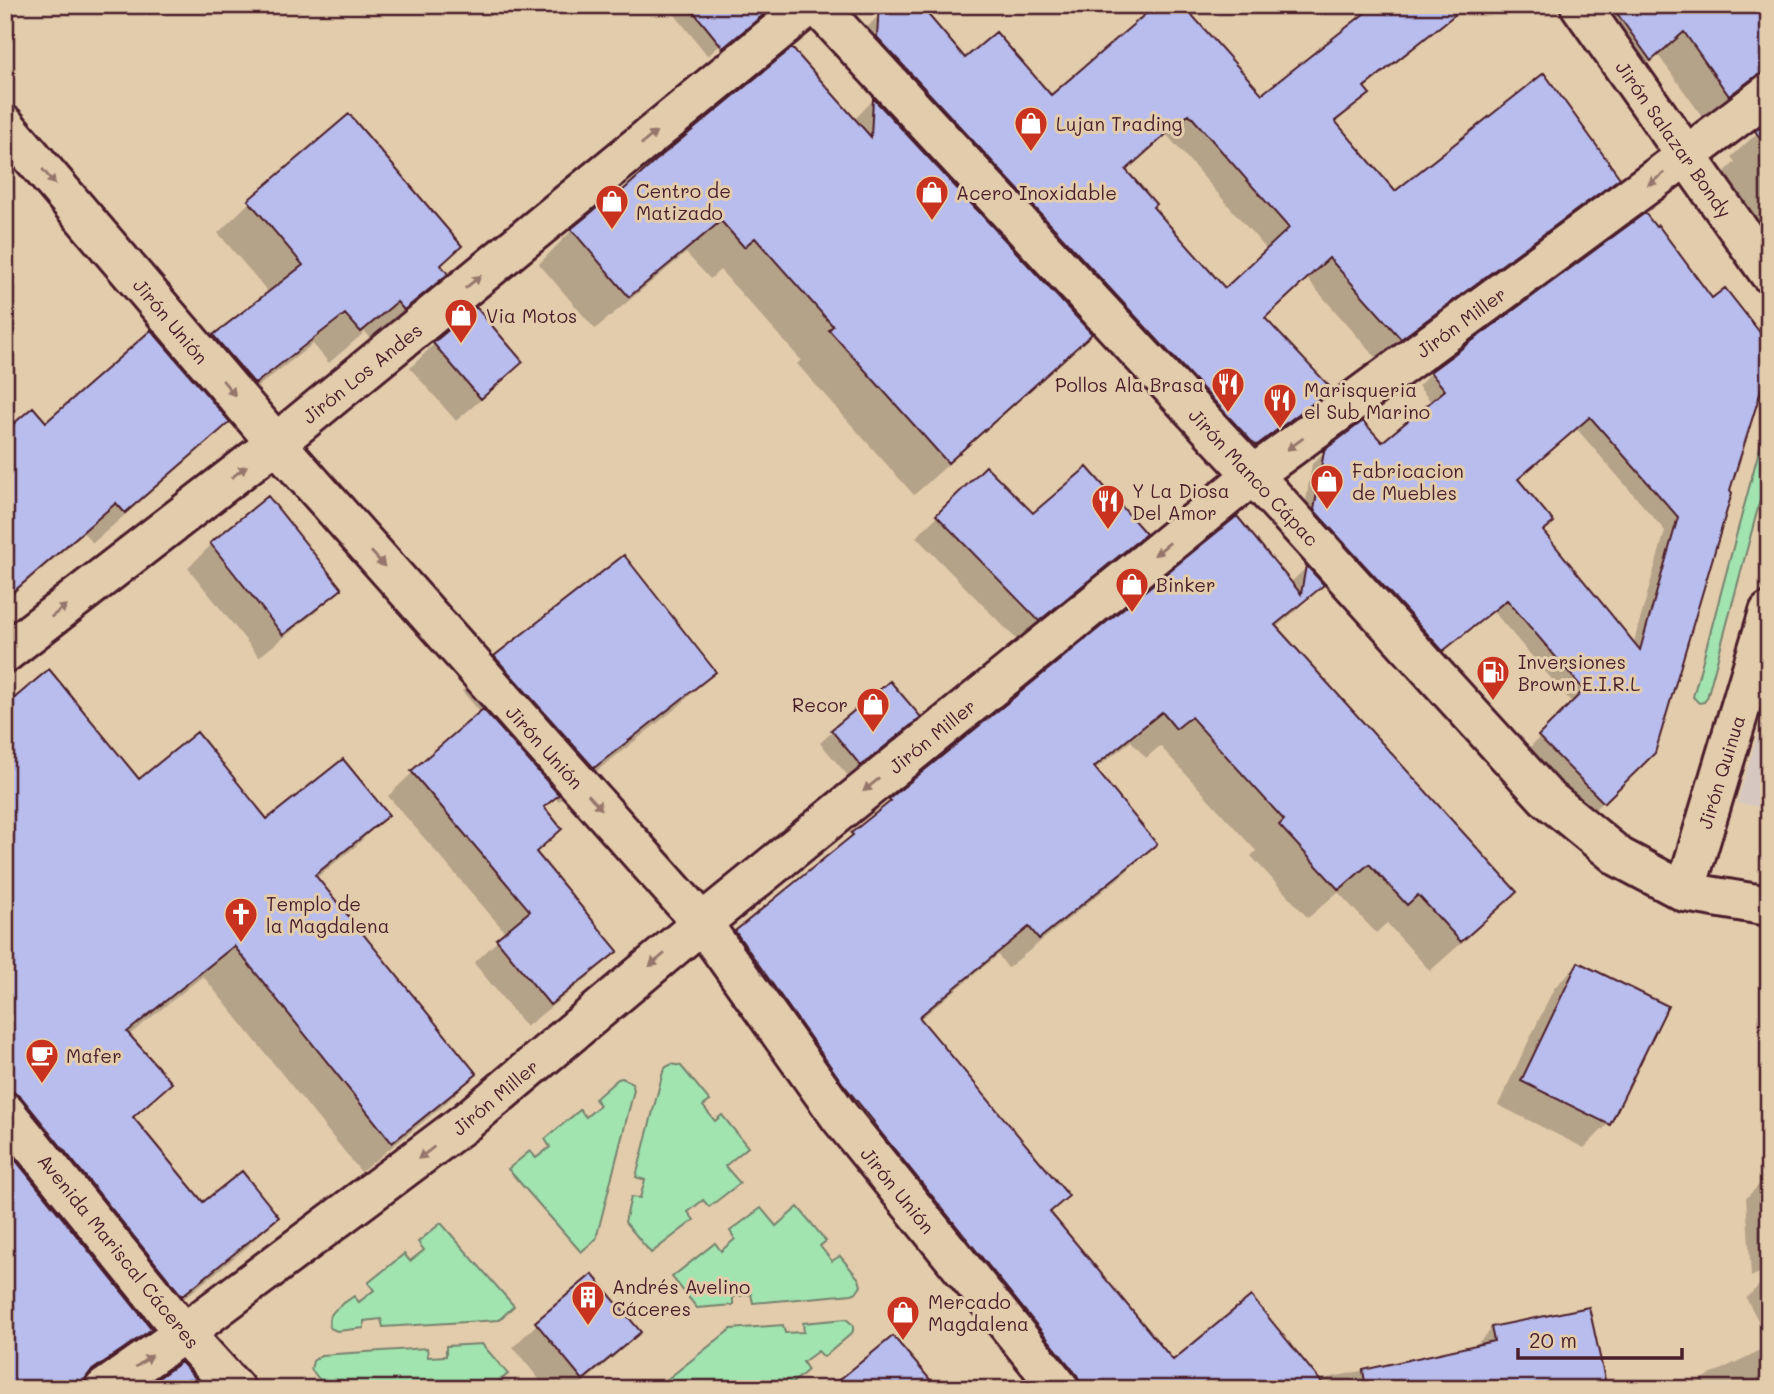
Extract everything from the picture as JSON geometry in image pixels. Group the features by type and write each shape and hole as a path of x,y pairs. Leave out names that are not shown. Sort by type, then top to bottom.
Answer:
{"street":[{"name":"Jirón Los Andes","path":"5,653 276,443 810,5"},
{"name":"Jirón Manco Cápac","path":"817,5 1253,475 1546,797 1619,857 1685,892 1769,906"},
{"name":"Jirón Salazar Bondy","path":"1580,5 1769,273"},
{"name":"Jirón Miller","path":"104,1389 184,1333 467,1122 702,923 1253,475 1769,93"},
{"name":"Jirón Unión","path":"5,125 276,443 702,923 840,1117 1060,1389"},
{"name":"Jirón Quinua","path":"1685,892 1769,612"},
{"name":"Avenida Mariscal Cáceres","path":"5,1112 184,1333 235,1389"}],"shaded area":[{"path":"1769,698 1769,808 1737,803"}],"green space":[{"path":"1769,413 1769,467 1707,698 1699,703 1693,697"},
{"path":"672,1064 681,1066 710,1101 703,1106 715,1121 722,1115 748,1147 725,1166 740,1183 709,1207 703,1200 688,1212 694,1220 651,1253 625,1222 631,1197 640,1198 645,1180 636,1177 663,1072"},
{"path":"622,1078 632,1083 634,1090 596,1239 581,1252 508,1169 530,1151 536,1158 550,1147 545,1139 580,1110 586,1117 600,1105 595,1099"},
{"path":"798,1207 826,1241 820,1246 832,1261 840,1256 859,1279 861,1286 857,1292 753,1303 751,1294 733,1297 733,1305 697,1308 672,1277 715,1243 721,1251 735,1239 730,1231 761,1208 776,1226"},
{"path":"441,1223 514,1306 499,1320 383,1327 381,1319 364,1321 364,1328 337,1331 330,1328 330,1318 336,1309 354,1296 359,1302 374,1290 368,1283 404,1254 410,1261 424,1250 418,1242"},
{"path":"846,1319 853,1325 851,1334 824,1357 818,1351 803,1362 808,1370 785,1389 663,1389 660,1385 731,1329 783,1325 785,1333 804,1332 803,1323"},
{"path":"482,1344 508,1374 489,1389 327,1389 311,1369 313,1361 321,1355 427,1348 428,1357 446,1356 446,1346"}],"building":[{"path":"688,5 755,5 763,15 723,48"},
{"path":"879,5 920,5 965,58 996,32 1051,95 1156,5 1183,5 1262,94 1375,5 1467,5 1364,87 1370,94 1335,121 1395,191 1544,73 1620,178 1401,339 1329,258 1265,318 1332,389 1257,445 877,37","holes":["1189,114 1289,228 1225,288 1153,207 1156,204 1126,170"]},
{"path":"1611,5 1769,5 1769,72 1756,76 1729,96 1684,32 1651,61"},
{"path":"792,48 871,137 873,98 1092,334 948,463 829,330 833,326 755,238 744,247 721,221 629,297 571,229 620,189 622,191"},
{"path":"349,114 462,246 441,265 448,274 404,310 397,302 361,332 345,314 255,384 213,335 303,265 248,200"},
{"path":"1769,121 1769,150 1755,131"},
{"path":"1645,213 1656,227 1658,225 1712,298 1725,288 1769,344 1769,365 1730,490 1732,493 1655,753 1604,803 1538,736 1584,690 1507,600 1443,651 1314,510 1323,451 1363,421 1382,442 1445,390 1430,372","holes":["1590,417 1678,517 1640,650 1543,531 1554,522 1518,479"]},
{"path":"476,307 523,362 481,399 433,343"},
{"path":"151,330 230,422 125,513 116,503 5,599 5,431 33,407 46,422"},
{"path":"986,466 1033,513 1087,467 1146,534 1039,621 936,515"},
{"path":"268,496 342,589 283,635 210,543"},
{"path":"1237,516 1301,594 1306,565 1324,585 1275,625 1517,892 1461,942 1418,895 1407,905 1369,864 1339,890 1279,825 1284,820 1191,717 1176,729 1162,712 1094,767 1157,844 1039,939 1029,927 919,1017 1069,1196 1050,1212 1173,1360 1251,1296 1327,1389 1084,1389 1077,1375 843,1084 735,931 853,835 851,833 891,801 889,799"},
{"path":"624,555 716,672 594,768 494,656"},
{"path":"49,669 139,779 197,732 267,819 343,759 389,815 315,875 477,1074 392,1143 234,946 127,1032 172,1083 133,1117 203,1202 242,1171 279,1217 182,1296 22,1098 13,1092 5,1091 5,706"},
{"path":"890,681 921,717 861,766 831,730"},
{"path":"483,709 559,795 544,807 562,829 536,852 618,951 550,1005 496,939 530,911 411,771"},
{"path":"1578,962 1668,1006 1610,1125 1521,1081"},
{"path":"5,1147 152,1329 91,1371 82,1389 5,1389"},
{"name":"Andrés Avelino Cáceres","path":"592,1274 641,1332 583,1380 535,1322"},
{"path":"1589,1307 1607,1389 1366,1389 1363,1370 1494,1341 1491,1327"},
{"name":"Mercado Magdalena","path":"893,1336 938,1389 828,1389"},
{"path":"181,1362 205,1389 143,1389"}],"place":[{"name":"Lujan Trading","path":"1031,153"},
{"name":"Acero Inoxidable","path":"932,222"},
{"name":"Centro de Matizado","path":"612,231"},
{"name":"Via Motos","path":"461,345"},
{"name":"Pollos Ala Brasa","path":"1228,414"},
{"name":"Marisqueria el Sub Marino","path":"1280,430"},
{"name":"Fabricacion de Muebles","path":"1327,511"},
{"name":"Y La Diosa Del Amor","path":"1108,531"},
{"name":"Binker","path":"1132,614"},
{"name":"Inversiones Brown E.I.R.L","path":"1493,702"},
{"name":"Recor","path":"873,734"},
{"name":"Templo de la Magdalena","path":"241,944"},
{"name":"Mafer","path":"42,1085"},
{"name":"Andrés Avelino Cáceres","path":"588,1327"},
{"name":"Mercado Magdalena","path":"903,1342"}]}
